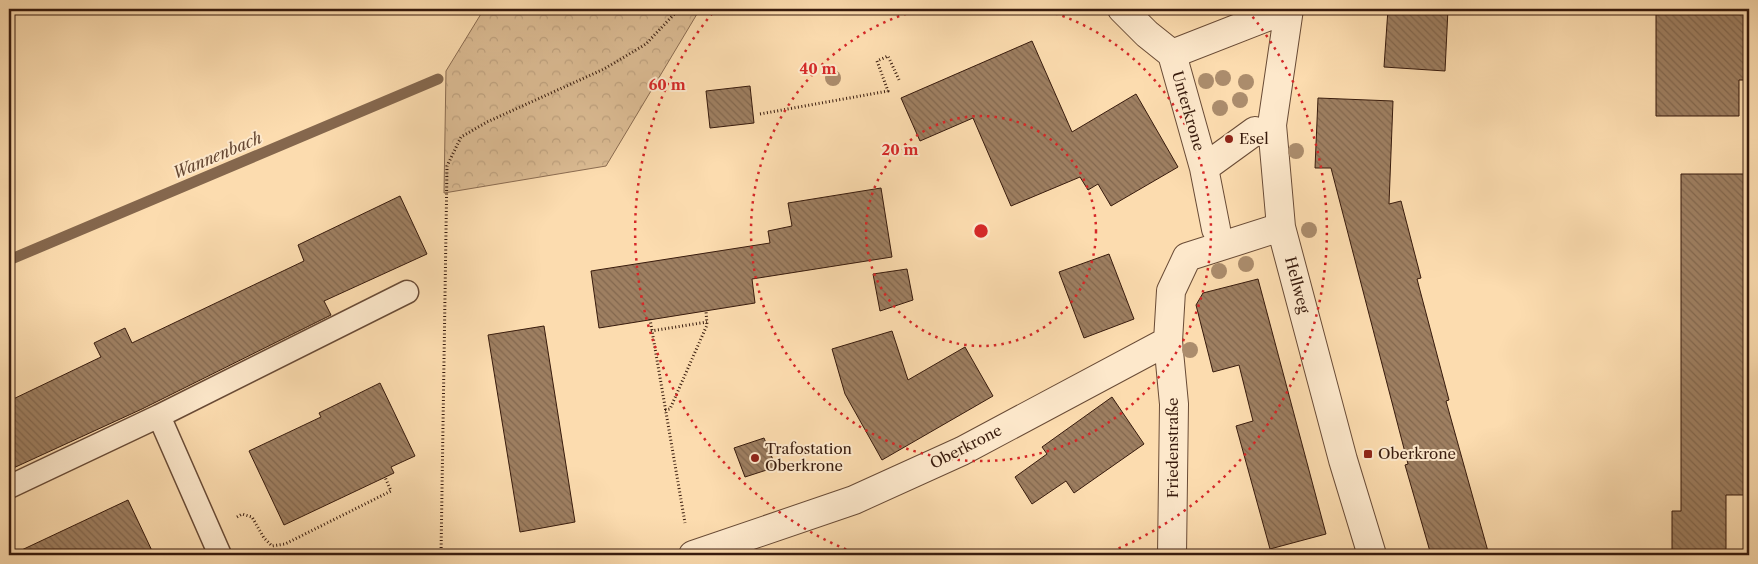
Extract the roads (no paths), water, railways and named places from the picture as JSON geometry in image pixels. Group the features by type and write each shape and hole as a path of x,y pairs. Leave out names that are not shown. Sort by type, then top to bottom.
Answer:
{"street":[{"name":"Unterkrone","path":"1122,9 1147,34 1172,54 1204,168 1216,229"},
{"name":"Unterkrone","path":"1172,54 1288,9"},
{"name":"Hellweg","path":"1288,9 1272,126 1281,227 1343,460 1372,555"},
{"name":"Unterkrone","path":"1204,168 1255,131"},
{"path":"1168,341 1171,291 1187,257 1281,227"},
{"name":"Oberkrone","path":"693,555 854,500 962,451 1168,341"},
{"name":"Friedenstraße","path":"1168,341 1174,404 1172,555"}],"lane":[{"path":"9,488 159,416 407,292"},
{"path":"159,416 220,555"}],"waterway":[{"name":"Wannenbach","path":"9,260 438,79"}],"place":[{"name":"Esel","path":"1229,139"},
{"name":"Oberkrone","path":"1368,454"},
{"name":"Trafostation Oberkrone","path":"755,458"}]}
